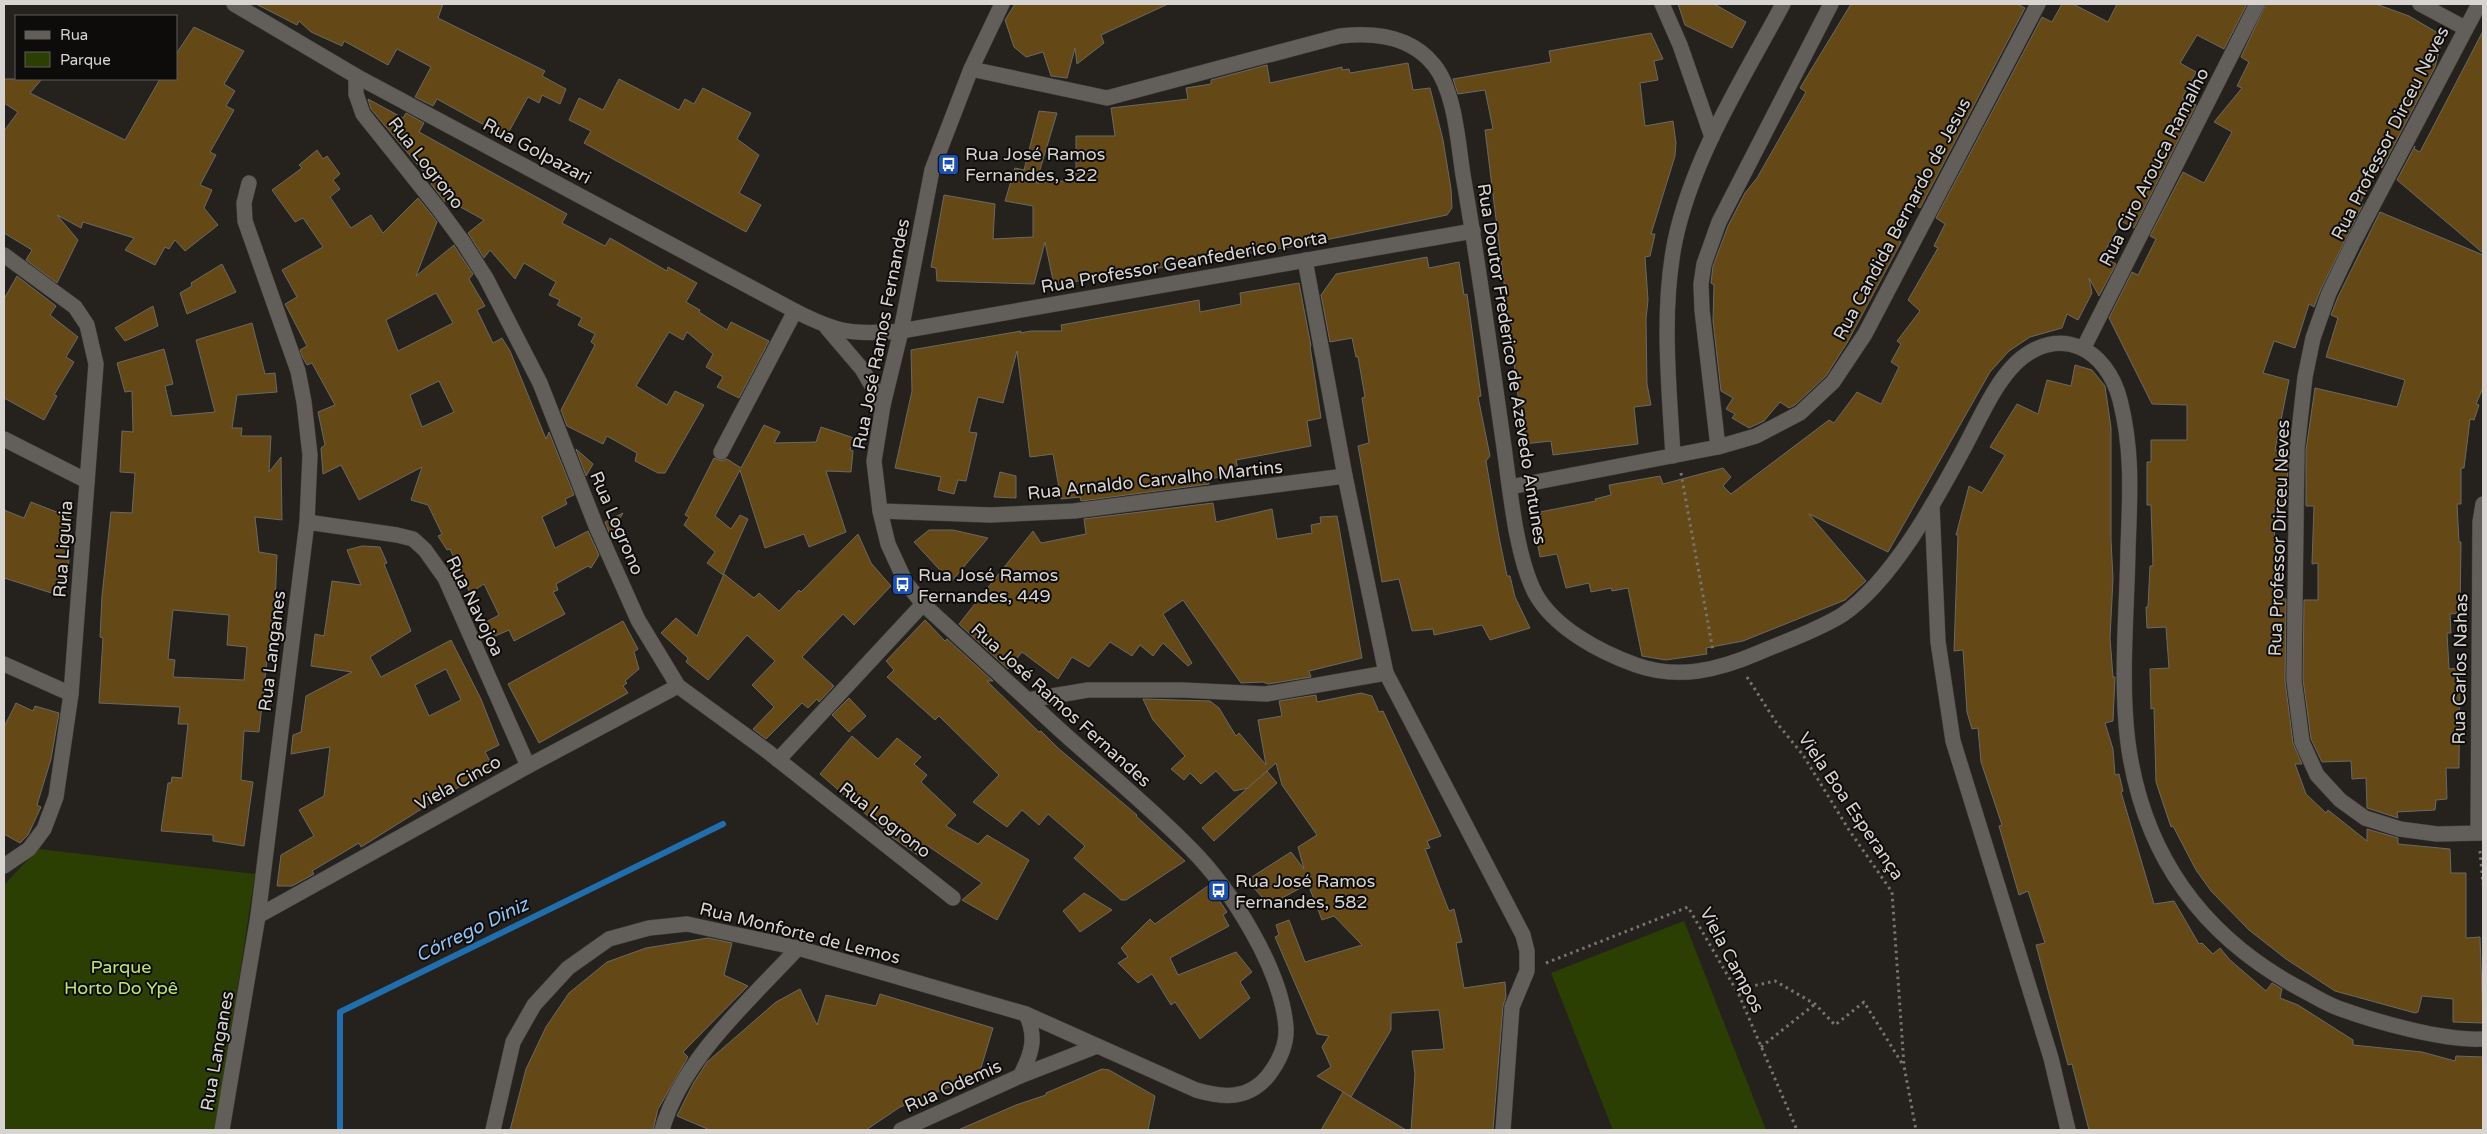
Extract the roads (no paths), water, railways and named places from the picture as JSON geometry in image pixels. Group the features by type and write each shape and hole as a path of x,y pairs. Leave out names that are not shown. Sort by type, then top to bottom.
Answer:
{"street":[{"name":"Rua Golpazari","path":"234,4 356,76 826,327 862,333 901,330"},
{"name":"Rua José Ramos Fernandes","path":"1002,4 971,69 932,170 901,330 883,405 874,461 880,511 888,544 897,566 906,582 923,604 1191,849 1234,902 1261,950 1280,996 1286,1030 1282,1054 1268,1076 1257,1087 1238,1096 1217,1096 1196,1090"},
{"path":"1662,4 1680,45 1712,137"},
{"path":"1675,455 1668,329 1669,286 1675,240 1691,188 1712,137 1783,4"},
{"path":"1718,447 1702,310 1704,264 1719,222 1831,4"},
{"name":"Rua Candida Bernardo de Jesus","path":"1510,487 1718,447 1756,436 1800,413 1833,382 1865,334 2038,4"},
{"name":"Rua Ciro Arouca Ramalho","path":"2084,347 2258,4"},
{"path":"2420,4 2465,28"},
{"name":"Rua Professor Dirceu Neves","path":"2479,4 2353,243 2329,293 2313,338 2305,377 2297,449 2294,680 2302,742 2317,775 2340,800 2365,818 2400,829 2437,834 2481,833"},
{"name":"Rua Doutor Frederico de Azevedo Antunes","path":"971,69 1107,98 1340,36 1370,32 1391,38 1416,49 1432,62 1441,76 1452,108 1510,487 1522,553 1532,589 1543,605 1561,623 1597,647 1646,668 1666,672 1716,668 1737,662 1824,625 1848,611 1870,590 1894,561 1932,506 2001,381 2020,359 2040,347 2066,343 2084,347"},
{"name":"Rua Logrono","path":"356,76 356,94 364,114 463,242 514,330 540,383 596,526 635,613 678,686 778,760 953,898"},
{"name":"Rua Langanes","path":"222,1130 258,916 307,522 310,455 304,402 286,334 245,221 244,203 249,184"},
{"name":"Rua Professor Geanfederico Porta","path":"901,330 1472,230"},
{"name":"Rua Liguria","path":"4,255 75,307 88,325 96,364 71,694 56,798 44,829 29,849 4,866"},
{"path":"1306,260 1345,476 1386,673 1523,935 1527,951 1526,971 1512,1007 1503,1130"},
{"path":"721,452 795,311"},
{"name":"Rua Golpazari","path":"826,327 862,369 883,405"},
{"path":"2084,347 2103,363 2116,385 2128,431 2130,473 2126,664 2128,738 2135,783 2152,836 2175,880 2201,913 2270,973 2334,1007 2417,1030 2465,1040 2483,1039"},
{"path":"4,439 87,481"},
{"name":"Rua Arnaldo Carvalho Martins","path":"880,511 990,515 1074,511 1345,476"},
{"name":"Rua Carlos Nahas","path":"2481,833 2480,522 2483,504"},
{"path":"1932,506 1938,642 1953,741 2051,1058 2068,1130"},
{"name":"Rua Navojoa","path":"307,522 397,535 413,540 425,550 445,578 528,766"},
{"path":"778,760 923,604"},
{"path":"4,664 71,694"},
{"path":"1028,700 1088,690 1182,690 1266,694 1386,673"},
{"name":"Viela Cinco","path":"258,916 528,766 678,686"},
{"name":"Rua Monforte de Lemos","path":"493,1130 514,1042 534,1004 568,968 609,939 649,928 687,924 798,948 1026,1014 1196,1090"},
{"path":"662,1130 668,1106 698,1057 798,948"},
{"name":"Rua Odemis","path":"1020,1076 1031,1056 1033,1038 1031,1025 1026,1014"},
{"name":"Rua Odemis","path":"901,1130 1020,1076 1097,1046"}],"waterway":[{"name":"Córrego Diniz","path":"340,1130 340,1012 723,824"}],"place":[{"name":"Rua José Ramos Fernandes, 322","path":"949,164"},
{"name":"Rua José Ramos Fernandes, 449","path":"902,585"},
{"name":"Rua José Ramos Fernandes, 582","path":"1219,891"}],"park label":[{"name":"Parque Horto Do Ypê","path":"121,978"}]}
